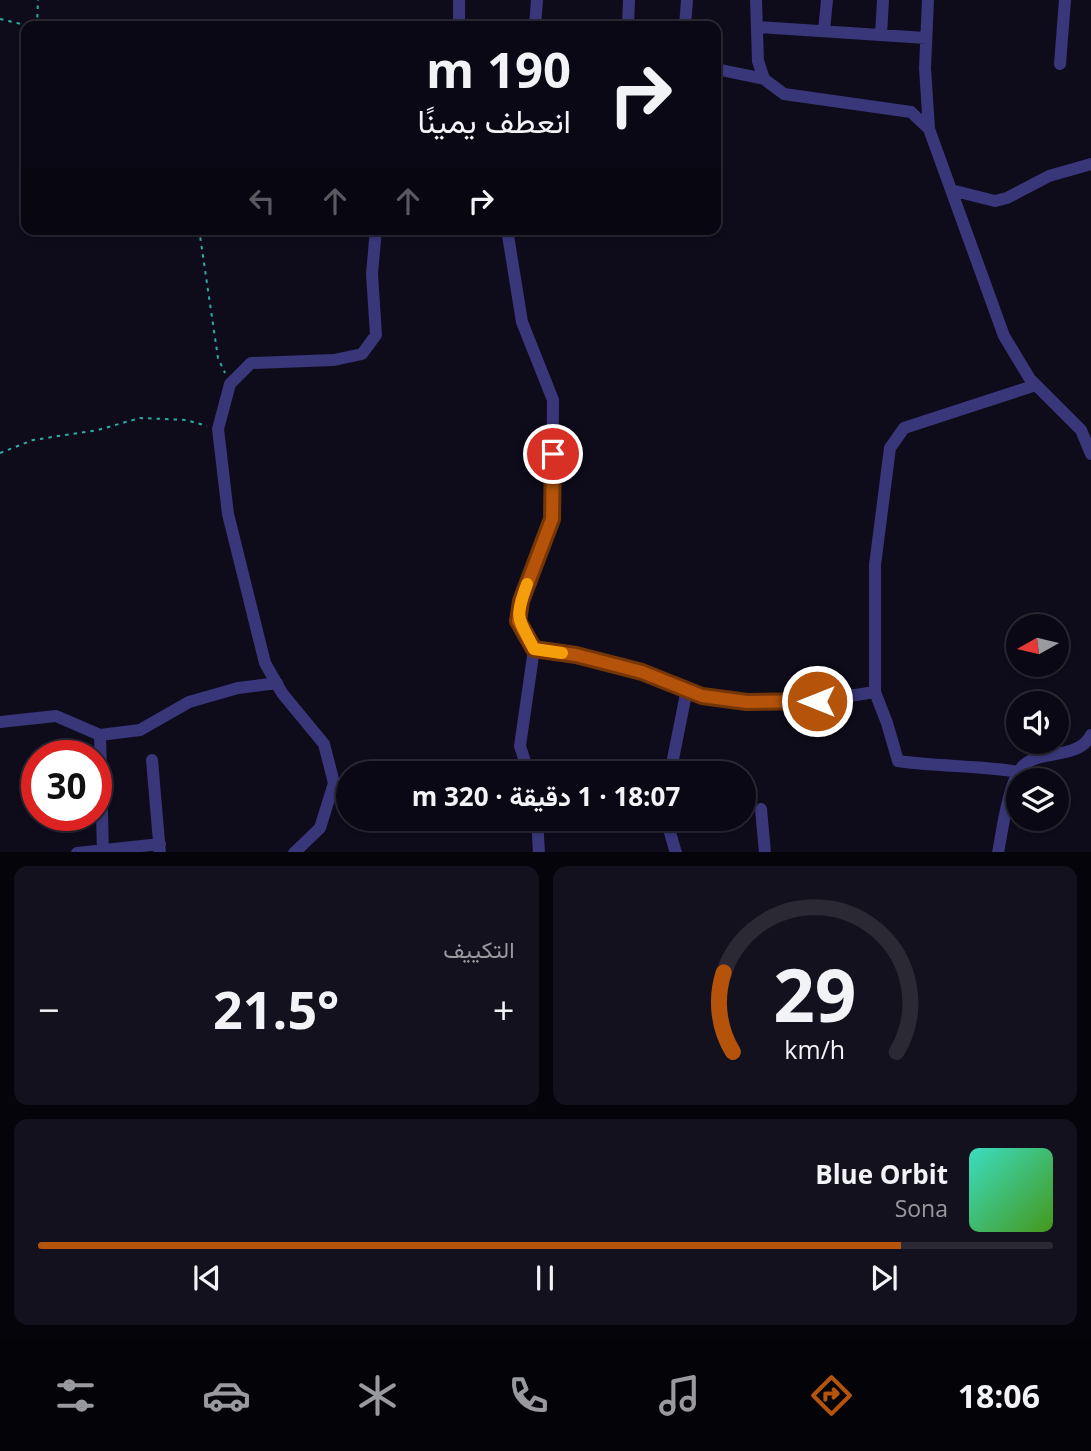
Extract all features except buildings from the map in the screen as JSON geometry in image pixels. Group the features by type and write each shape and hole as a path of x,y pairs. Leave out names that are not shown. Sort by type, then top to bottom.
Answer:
{"street":[{"path":"459,21 460,0"},
{"path":"535,21 537,0"},
{"path":"628,21 629,0"},
{"path":"685,21 687,0"},
{"path":"756,0 758,61 764,79"},
{"path":"824,31 827,0"},
{"path":"881,35 883,0"},
{"path":"928,0 926,38 929,129 1004,336 1030,379 1081,430 1091,454"},
{"path":"1060,64 1065,0"},
{"path":"757,27 926,38"},
{"path":"721,70 764,79 784,94 911,112 929,129"},
{"path":"951,190 995,201 1007,198 1049,176 1091,164"},
{"path":"293,852 320,828 334,783 324,744 282,693 265,663 228,514 218,429 230,384 251,363 334,359 362,354 376,335 372,274 375,235"},
{"path":"509,235 522,322 553,400 552,519 521,601 518,621 534,649 520,746 526,761"},
{"path":"1006,770 898,761 875,692 875,565 890,448 904,428 1036,385"},
{"path":"534,649 576,655 642,672 702,696 747,702 817,701 875,692"},
{"path":"0,722 56,716 100,735 140,730 189,702 237,688 277,683"},
{"path":"673,761 687,689"},
{"path":"100,735 103,851"},
{"path":"1021,768 1037,757 1071,751 1088,741 1091,735"},
{"path":"76,852 160,848 152,760"},
{"path":"761,808 765,852"},
{"path":"998,852 1006,808"},
{"path":"538,831 539,852"},
{"path":"670,831 676,852"}],"path":[{"path":"37,21 38,0"},
{"path":"0,19 21,24"},
{"path":"200,235 218,358 230,384"},
{"path":"0,453 33,440 98,430 141,418 186,420 218,429"}],"slow traffic":[{"path":"527,584 518,621 534,649 562,653"}],"route":[{"path":"553,454 552,519 521,601 518,621 534,649 576,655 642,672 702,696 747,702 817,701"}]}
